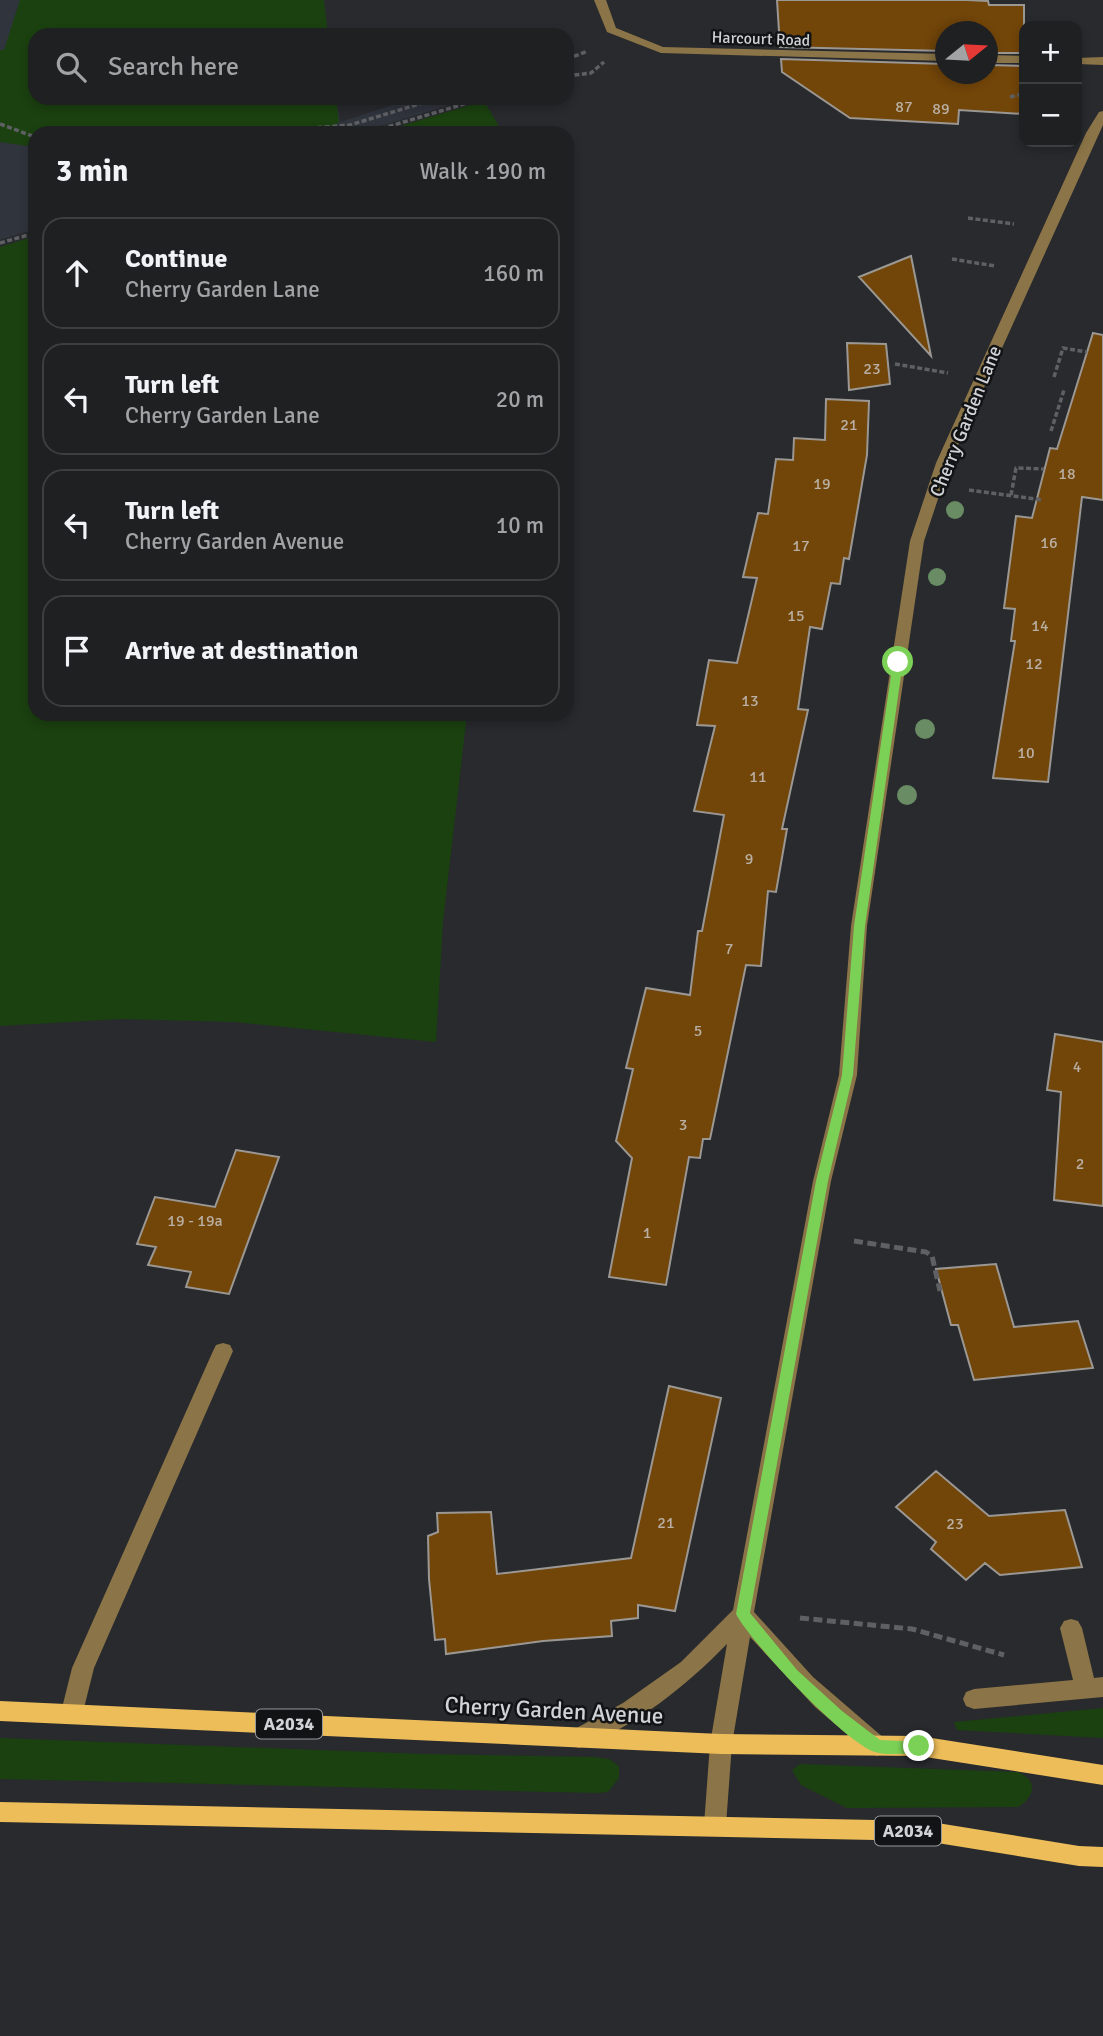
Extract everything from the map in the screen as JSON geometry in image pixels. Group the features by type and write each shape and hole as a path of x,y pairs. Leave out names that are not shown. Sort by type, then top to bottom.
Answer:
{"main road":[{"name":"Cherry Garden Avenue","path":"0,1711 72,1712 721,1744 919,1746 1103,1775"},
{"name":"A2034","path":"0,1812 925,1831 1079,1856 1103,1857"}],"street":[{"name":"Harcourt Road","path":"600,0 611,30 661,50 935,58"},
{"path":"998,59 1019,60"},
{"path":"1082,61 1103,61"},
{"name":"Cherry Garden Lane","path":"715,1825 721,1744 743,1614 822,1181 848,1075 859,926 917,541 943,463 1028,271 1092,133 1103,115"},
{"path":"72,1712 83,1668 223,1351"},
{"path":"579,1738 631,1710 689,1669 743,1614 792,1674 837,1715 877,1746"},
{"path":"974,1699 1095,1688 1071,1628"}],"path":[{"path":"574,75 591,73 609,58"},
{"path":"1010,97 1019,95"},
{"path":"338,126 350,125 416,105"},
{"path":"390,126 461,105"},
{"path":"0,124 28,134"},
{"path":"968,218 1026,225"},
{"path":"0,243 28,235"},
{"path":"952,259 1007,267"},
{"path":"1054,377 1063,348 1087,352"},
{"path":"895,364 959,374"},
{"path":"1051,431 1064,390"},
{"path":"1011,495 1016,468 1044,469"},
{"path":"937,484 1044,500"},
{"path":"854,1241 926,1252 932,1256 940,1291"},
{"path":"795,1618 912,1629"}],"shaded area":[{"path":"0,0 324,0 327,28 28,28 28,105 337,105 340,122 392,105 451,105 380,126 28,126 28,231 0,240"}],"green space":[{"path":"20,0 324,0 327,28 28,28 28,105 337,105 339,122 335,126 28,126 28,146 0,142 0,50 4,50"},
{"path":"471,105 486,105 499,126 400,126"},
{"path":"28,238 28,721 466,721 443,922 436,1042 234,1022 121,1019 0,1026 0,247"},
{"path":"1103,1708 1103,1738 957,1730 954,1722"},
{"path":"0,1738 424,1754 593,1757 609,1759 619,1766 619,1778 608,1792 598,1793 0,1779"},
{"path":"800,1764 1018,1772 1029,1779 1032,1789 1028,1798 1018,1807 847,1808 801,1785 792,1770"}],"building":[{"path":"777,0 967,0 988,1 989,5 1024,5 1024,21 1019,21 1019,53 998,53 998,21 935,21 935,51 780,47"},
{"path":"781,59 935,64 935,84 998,84 998,65 1019,66 1019,114 959,110 958,124 850,118 782,72"},
{"path":"911,256 931,356 859,277"},
{"path":"1093,333 1103,335 1103,500 1082,497 1048,782 993,778 1015,641 1011,641 1015,609 1004,608 1016,516 1032,518 1050,448 1057,449"},
{"path":"847,343 886,344 890,384 849,390"},
{"path":"826,399 869,401 867,455 849,559 844,558 840,584 831,583 822,629 810,627 798,709 808,710 782,829 787,829 776,892 768,891 761,966 746,965 710,1139 703,1139 700,1158 689,1157 666,1285 609,1277 632,1158 616,1141 633,1069 626,1068 646,988 690,995 698,931 702,931 724,815 694,811 715,726 697,725 709,660 737,663 757,578 743,577 758,513 768,514 776,459 793,460 794,438 825,440"},
{"path":"1055,1034 1103,1042 1103,1206 1054,1200 1061,1092 1047,1090"},
{"path":"236,1150 279,1157 229,1294 186,1287 191,1272 148,1265 156,1247 137,1244 155,1197 215,1207"},
{"path":"996,1264 1014,1327 1078,1321 1093,1368 974,1380 958,1325 951,1325 936,1269"},
{"path":"669,1386 721,1398 675,1611 638,1605 638,1618 611,1621 612,1636 543,1641 446,1654 445,1639 435,1640 429,1579 428,1536 438,1532 437,1513 491,1512 497,1574 631,1558"},
{"path":"936,1471 989,1516 1065,1510 1082,1567 1000,1575 985,1563 966,1580 931,1549 936,1542 896,1507"}],"route":[{"path":"898,662 859,926 848,1075 822,1181 743,1614 792,1674 837,1715 877,1746 919,1746"}]}
